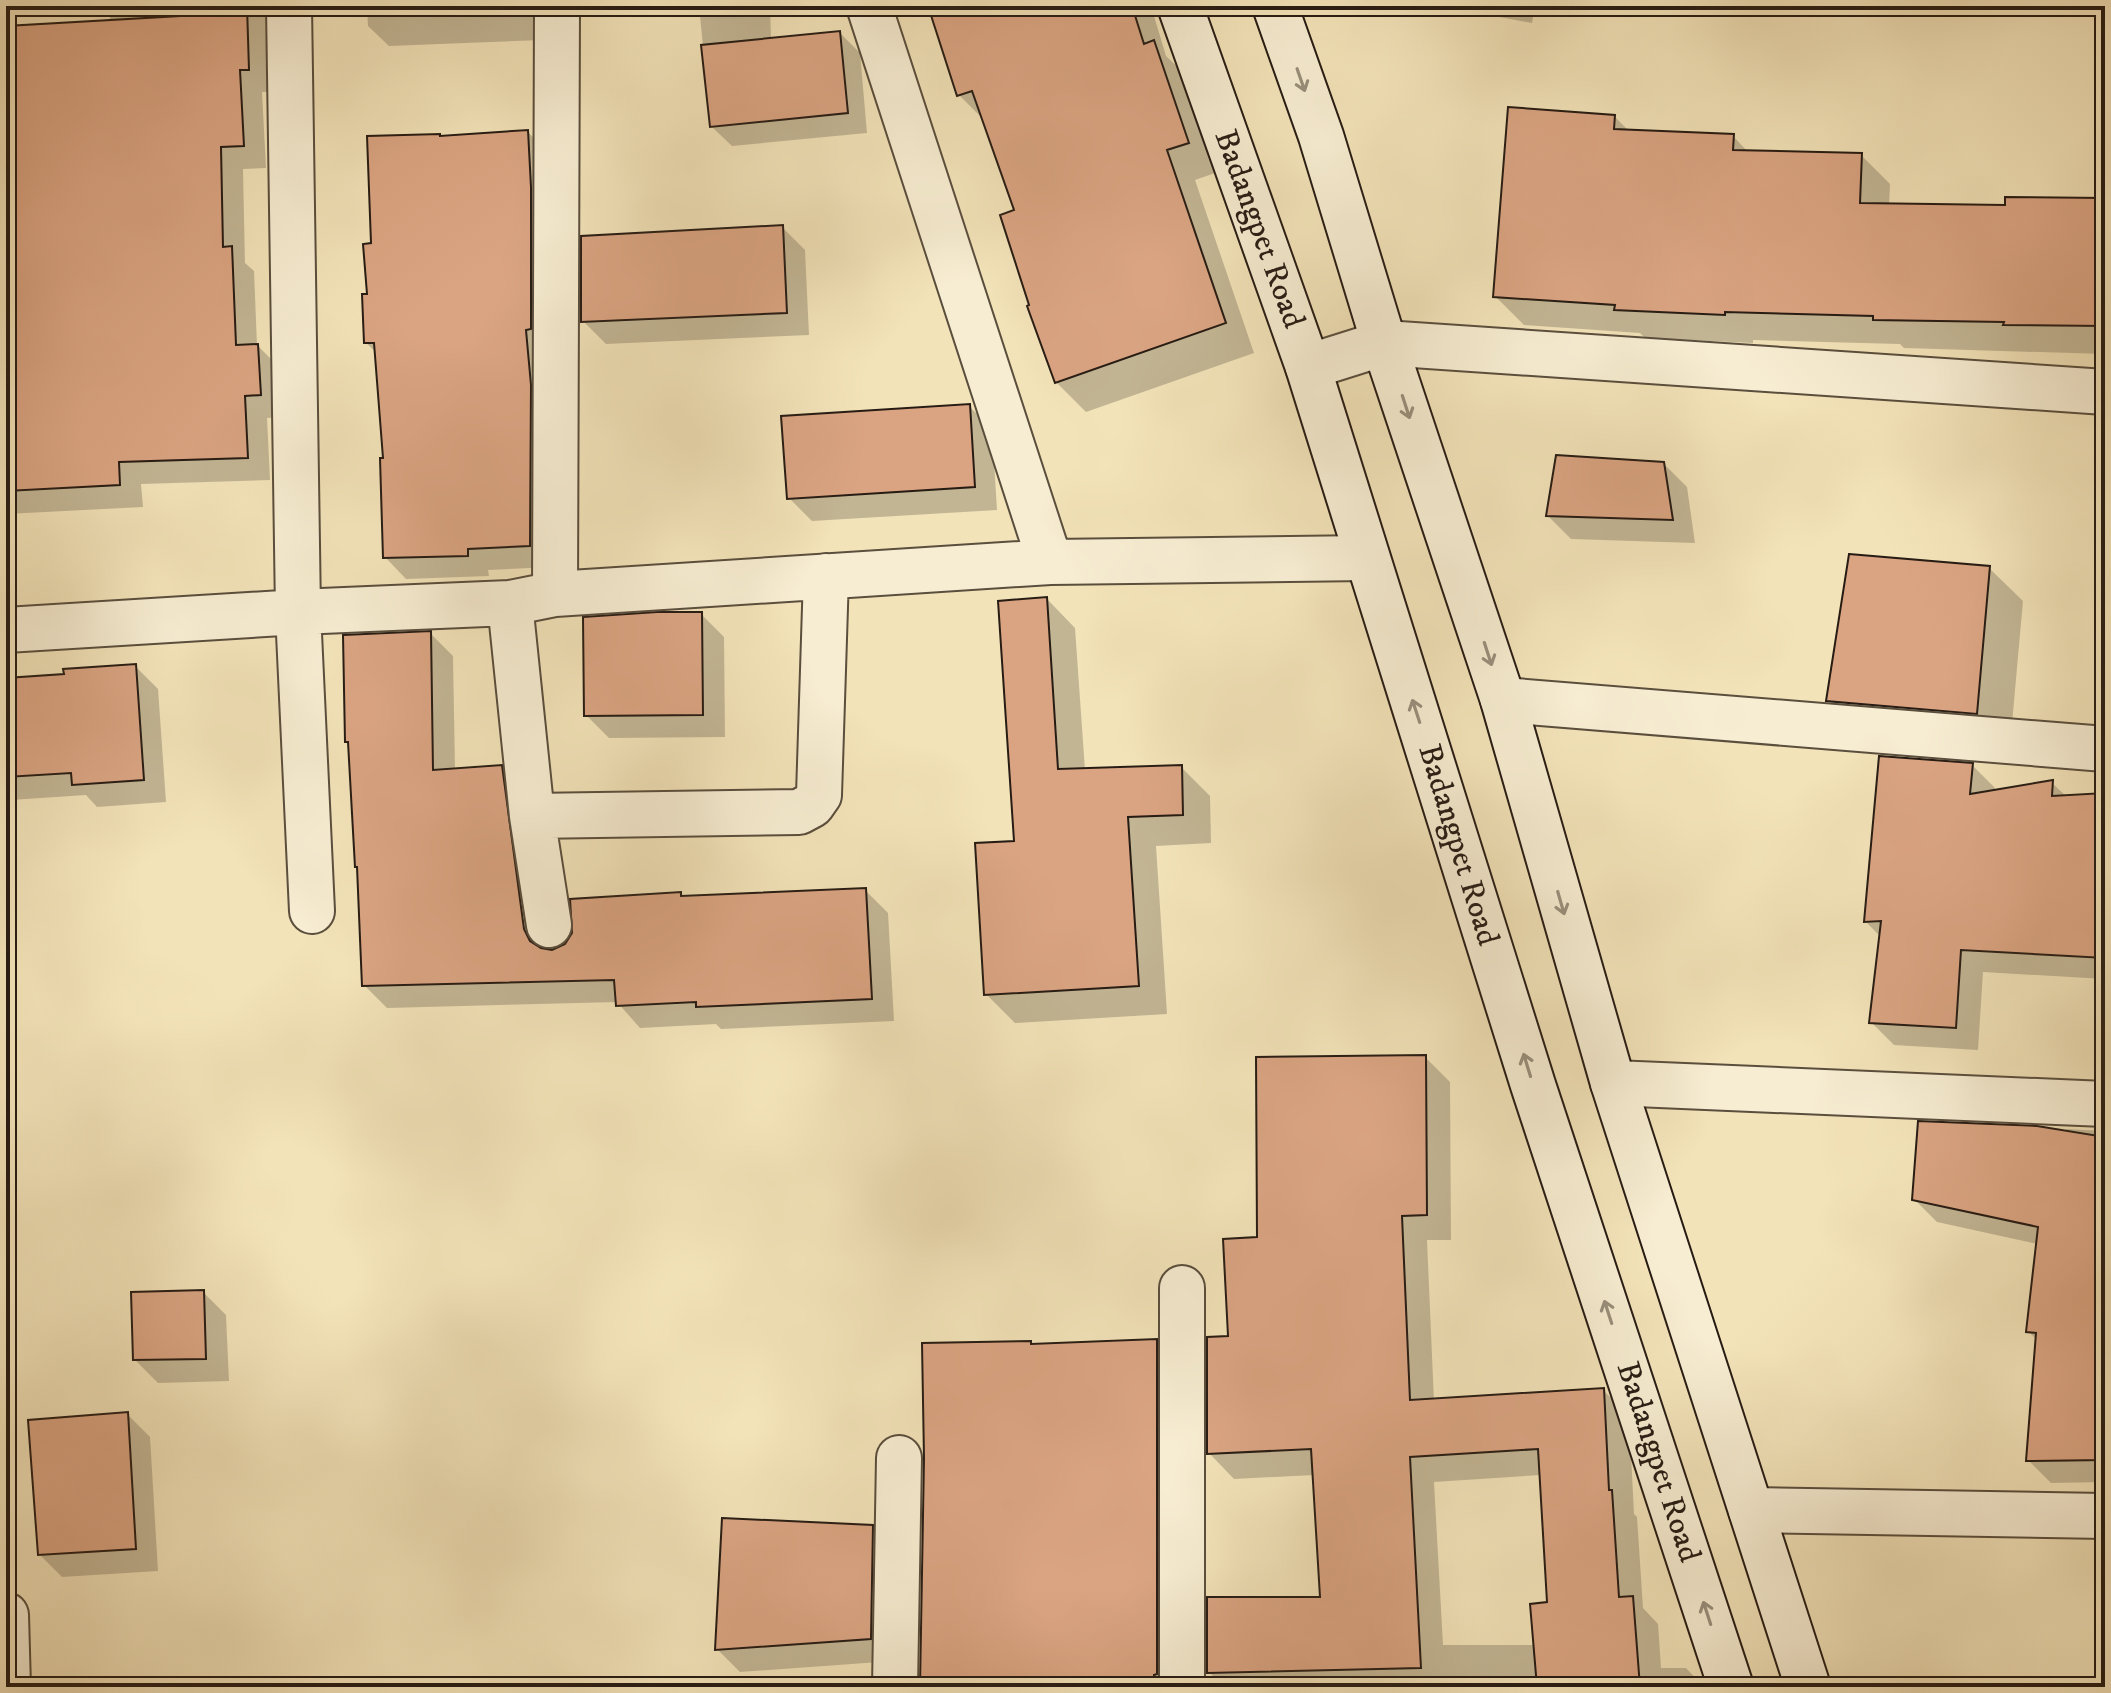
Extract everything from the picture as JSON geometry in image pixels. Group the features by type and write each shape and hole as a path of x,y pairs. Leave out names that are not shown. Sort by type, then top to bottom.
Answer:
{"street":[{"path":"289,6 298,612 312,911"},
{"path":"555,594 557,6"},
{"path":"869,6 1050,562"},
{"name":"Badangpet Road","path":"1180,6 1308,367 1533,1085 1731,1687"},
{"path":"1275,6 1321,136 1384,343 1503,700 1613,1083 1808,1687"},
{"path":"1308,367 1384,343 2105,392"},
{"path":"6,630 510,603 555,594 1050,562 1367,558"},
{"path":"532,816 799,812 812,805 819,795 826,576"},
{"path":"510,603 532,816 549,925"},
{"path":"1503,700 2105,749"},
{"path":"1613,1083 2105,1104"},
{"path":"1182,1288 1182,1687"},
{"path":"895,1687 899,1458"},
{"path":"1751,1510 2105,1516"}],"building":[{"path":"180,6 247,6 249,70 240,70 244,146 221,147 223,247 232,246 236,345 258,344 261,395 245,396 248,458 119,462 120,485 6,491 6,26 180,16"},
{"path":"928,6 1132,6 1144,44 1154,40 1189,143 1167,150 1226,323 1055,383 1027,306 1000,215 1014,210 972,91 957,96"},
{"path":"840,31 848,113 710,127 701,45"},
{"path":"1508,107 1615,115 1614,129 1734,134 1733,150 1862,153 1860,203 2005,205 2005,197 2105,198 2105,326 1873,320 1873,316 1725,312 1725,315 1614,310 1615,305 1493,297"},
{"path":"528,130 531,329 526,330 531,385 530,546 468,549 468,556 383,558 380,458 383,458 374,343 364,343 362,294 367,294 363,244 371,243 367,136 440,136"},
{"path":"783,225 787,313 581,322 581,236"},
{"path":"970,404 975,487 787,499 781,416"},
{"path":"1556,455 1664,462 1673,520 1546,516"},
{"path":"1849,554 1990,566 1977,714 1826,701"},
{"path":"1047,597 1058,769 1182,765 1183,815 1128,817 1139,986 984,995 975,843 1014,841 998,601"},
{"path":"702,612 703,715 584,716 583,617"},
{"path":"431,631 433,770 502,765 524,929 530,941 552,950 565,944 572,933 570,899 681,892 681,896 866,888 872,999 696,1007 696,1002 616,1006 614,980 362,986 357,867 348,742 345,742 343,635"},
{"path":"136,664 144,780 72,785 71,773 6,777 6,678 64,674 63,669"},
{"path":"1879,756 1973,763 1970,794 2053,780 2052,796 2105,793 2105,958 1961,950 1956,1028 1869,1023 1881,921 1864,922"},
{"path":"1426,1055 1427,1215 1402,1216 1410,1400 1604,1388 1619,1597 1633,1596 1640,1687 1537,1687 1530,1604 1547,1602 1538,1449 1410,1457 1421,1668 1207,1673 1207,1597 1320,1597 1311,1449 1207,1454 1207,1337 1228,1336 1223,1239 1257,1237 1256,1057"},
{"path":"1918,1121 2037,1126 2105,1137 2105,1460 2026,1461 2036,1333 2026,1332 2038,1227 1912,1200"},
{"path":"204,1290 206,1359 133,1360 131,1292"},
{"path":"1157,1339 1157,1674 1154,1675 1154,1684 920,1687 924,1458 922,1343 1031,1341 1031,1344"},
{"path":"128,1412 136,1549 38,1555 28,1420"},
{"path":"722,1518 873,1525 871,1639 715,1650"}]}
